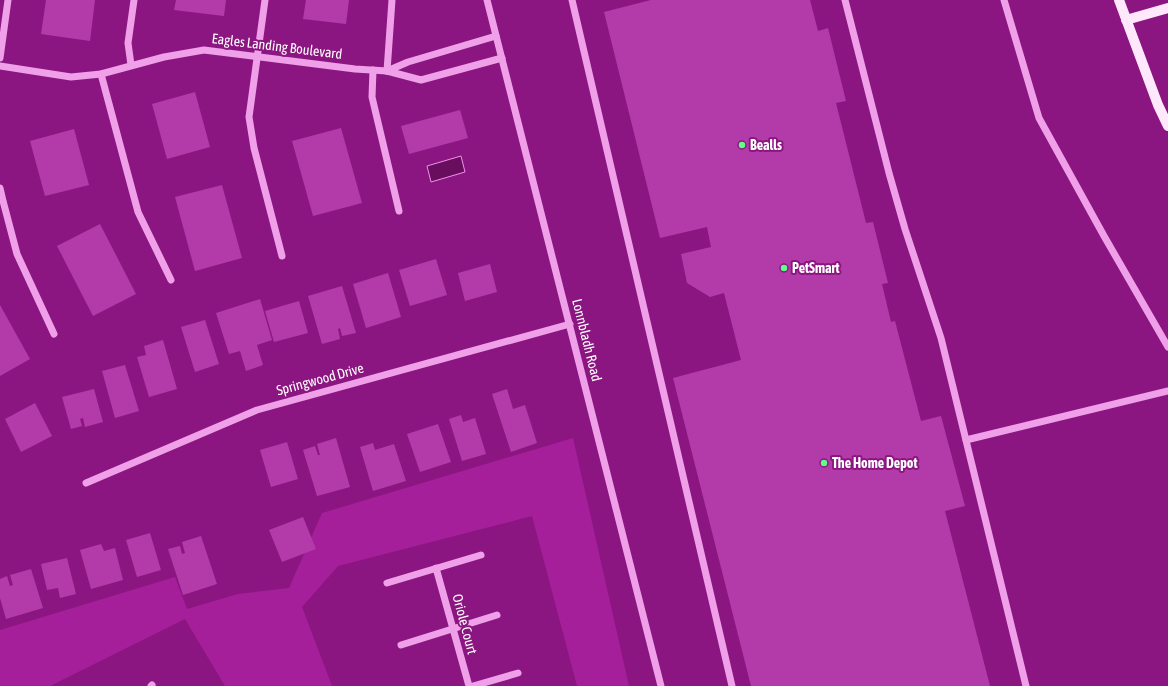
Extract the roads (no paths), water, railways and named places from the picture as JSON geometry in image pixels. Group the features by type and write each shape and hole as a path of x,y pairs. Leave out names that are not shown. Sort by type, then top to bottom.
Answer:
{"main road":[{"path":"1119,0 1158,105 1168,126"},
{"path":"1126,20 1168,8"}],"street":[{"path":"0,58 8,0"},
{"path":"131,66 128,43 134,0"},
{"path":"264,0 249,117 254,148 282,256"},
{"path":"392,0 386,72 408,62 496,36"},
{"name":"Lonnbladh Road","path":"487,0 661,686"},
{"path":"572,0 732,686"},
{"path":"845,0 888,173 904,229 941,338 1026,686"},
{"path":"1004,0 1039,118 1104,236 1168,347"},
{"name":"Eagles Landing Boulevard","path":"0,66 71,77 101,74 164,57 204,50 373,70 421,80 502,58"},
{"path":"373,70 372,97 399,211"},
{"path":"101,74 138,212 171,280"},
{"path":"0,188 17,254 54,334"},
{"name":"Springwood Drive","path":"86,483 257,410 570,324"},
{"path":"966,440 1168,391"},
{"path":"387,583 481,555"},
{"name":"Oriole Court","path":"436,568 469,686"},
{"path":"401,645 497,615"},
{"path":"473,686 518,673"}],"place":[{"name":"Bealls","path":"742,145"},
{"name":"PetSmart","path":"784,268"},
{"name":"The Home Depot","path":"824,463"}]}
